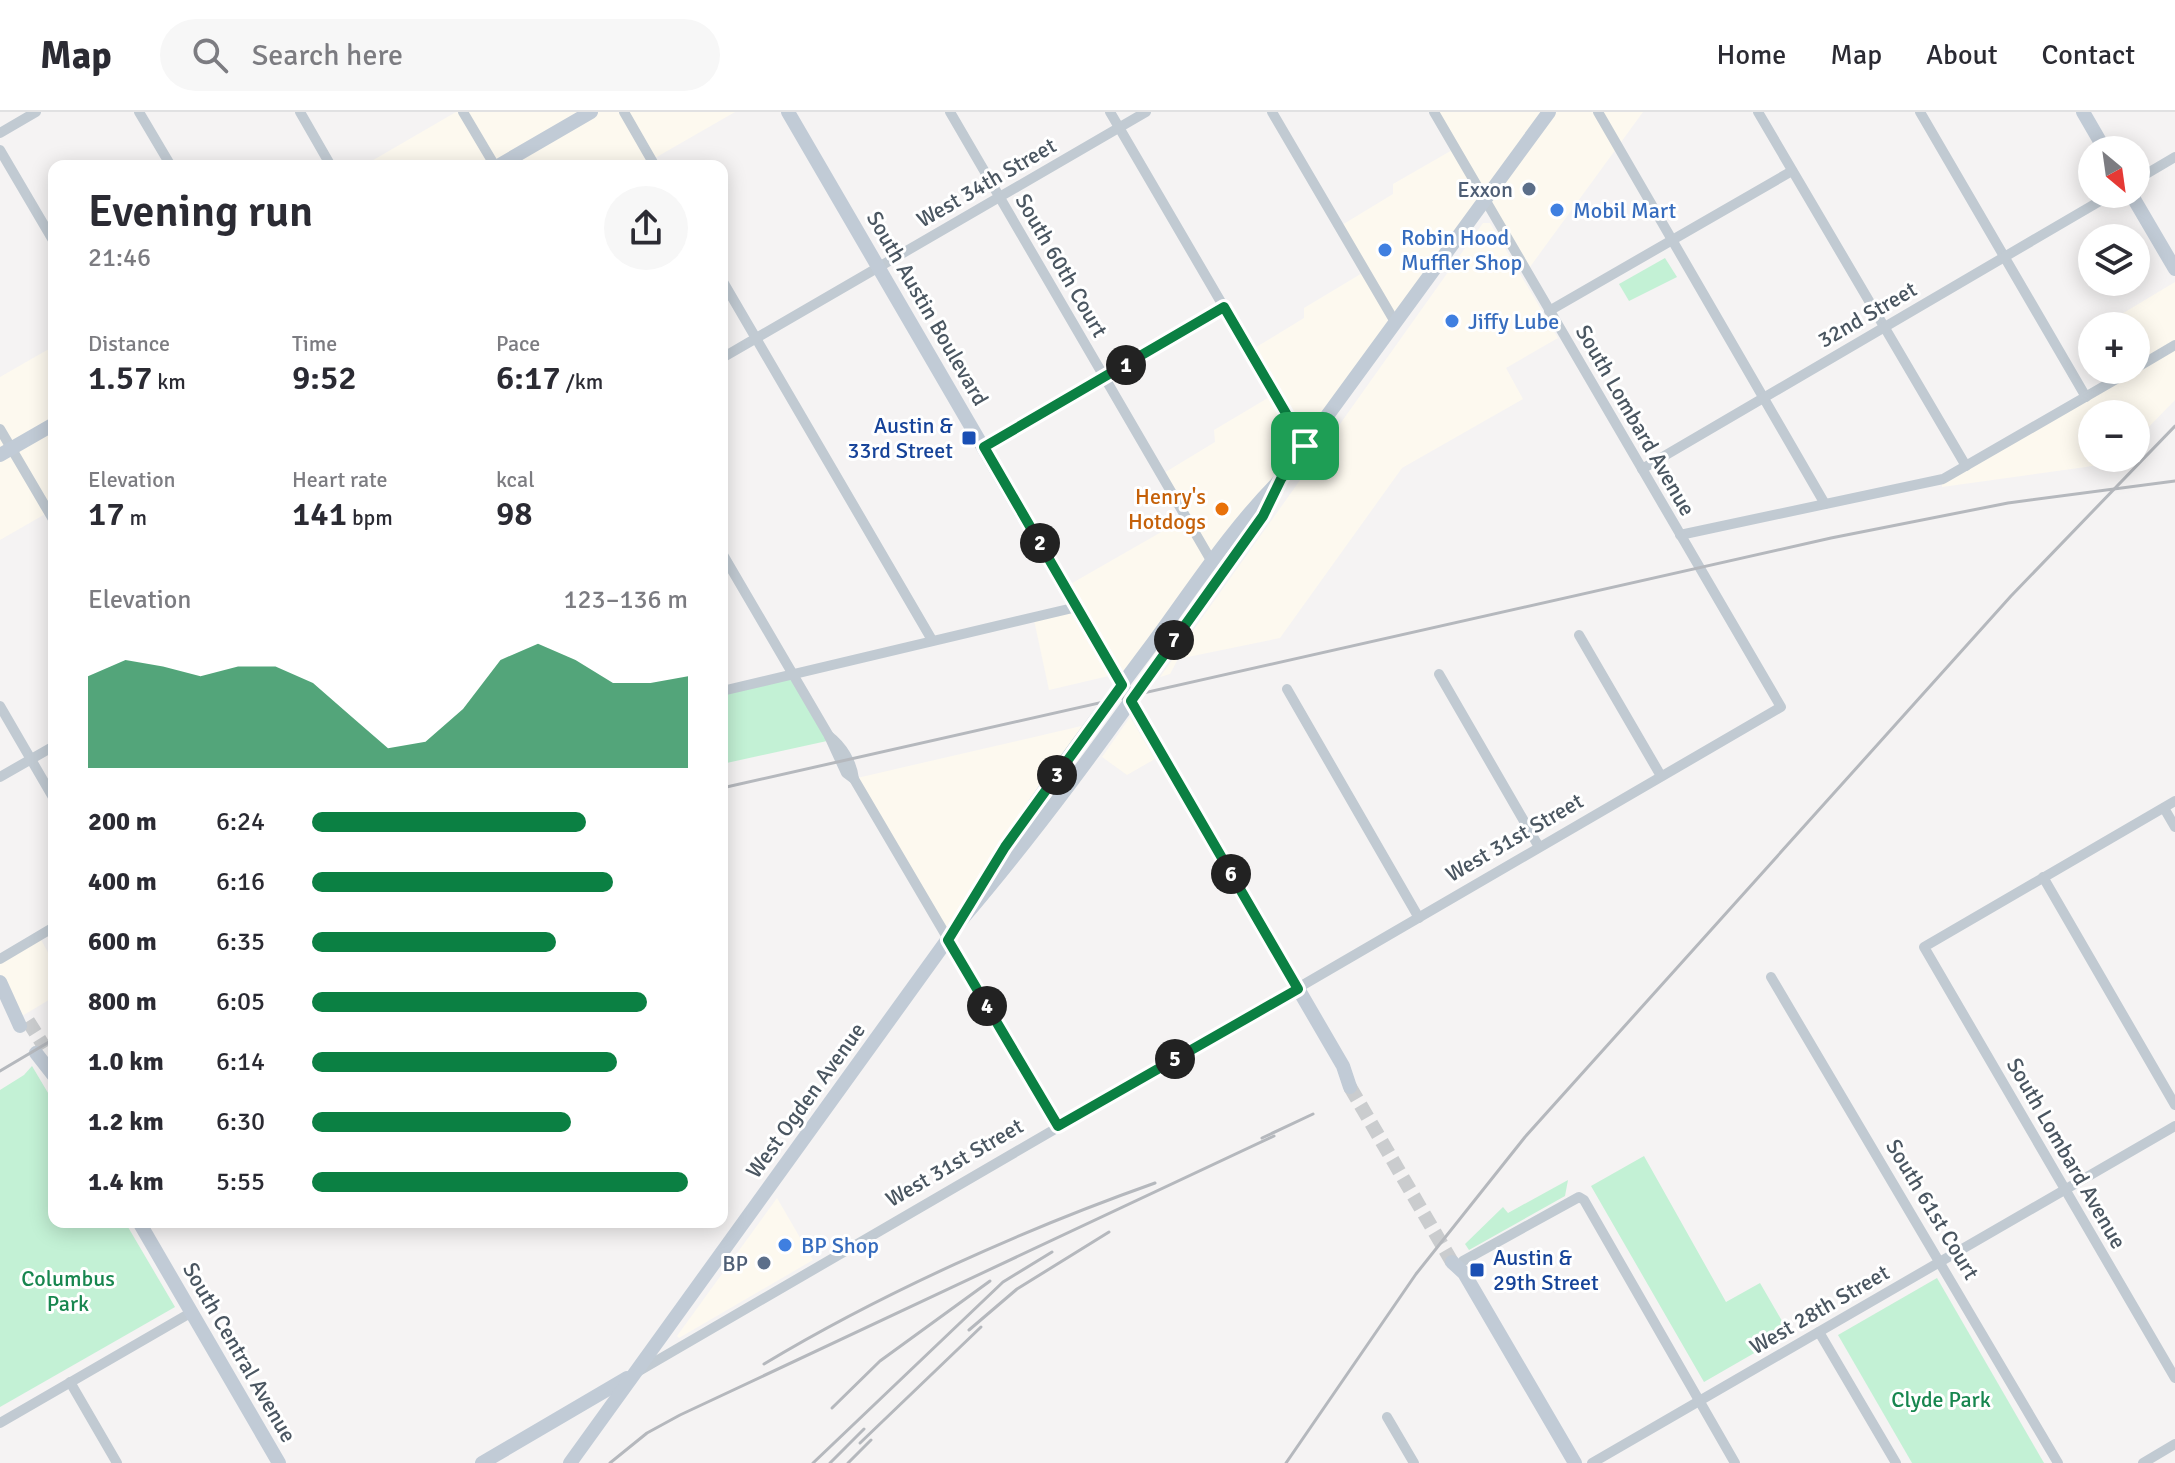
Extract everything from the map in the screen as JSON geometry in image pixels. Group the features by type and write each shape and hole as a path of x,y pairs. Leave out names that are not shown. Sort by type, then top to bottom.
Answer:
{"main road":[{"path":"507,160 591,112"},
{"name":"South Austin Boulevard","path":"788,112 1354,1084"},
{"name":"West Ogden Avenue","path":"570,1463 948,940 1005,847 1122,685 1254,506 1281,479 1549,112"},
{"path":"2083,112 2097,136"},
{"path":"2139,208 2175,269"},
{"path":"6,452 48,428"},
{"name":"West Ogden Avenue","path":"963,918 1020,852 1131,701 1263,516 1281,479"},
{"path":"0,982 24,1023"},
{"path":"40,1051 48,1064"},
{"name":"South Central Avenue","path":"143,1228 279,1463"},
{"path":"1460,1262 1575,1463"},
{"name":"West 31st Street","path":"482,1463 634,1374"}],"street":[{"path":"0,133 36,112"},
{"path":"139,112 167,160"},
{"path":"300,112 328,160"},
{"path":"463,112 492,160"},
{"path":"624,112 652,160"},
{"name":"South 60th Court","path":"950,112 1212,562"},
{"path":"1110,112 1305,446"},
{"name":"West 34th Street","path":"728,355 1146,112"},
{"path":"1272,112 1395,322"},
{"name":"South Lombard Avenue","path":"1434,112 1781,707"},
{"path":"1598,112 1825,504"},
{"path":"1758,112 1966,466"},
{"path":"1920,112 2086,397"},
{"path":"0,150 48,232"},
{"path":"2150,172 2175,157"},
{"path":"1549,311 1792,171"},
{"name":"32nd Street","path":"1642,469 2088,208"},
{"path":"728,290 932,640"},
{"path":"984,447 1224,307"},
{"path":"2150,360 2175,345"},
{"path":"1680,535 1943,479 2108,384"},
{"path":"0,429 6,452 48,512"},
{"path":"728,563 829,736 838,743 853,769 854,779 1058,1126"},
{"path":"728,689 1077,607"},
{"path":"1579,635 1661,776"},
{"path":"1439,674 1539,847"},
{"path":"1287,689 1419,918"},
{"path":"0,706 48,789"},
{"name":"West 31st Street","path":"634,1374 1781,707"},
{"path":"0,777 48,749"},
{"path":"2175,801 2043,877 2175,1105"},
{"path":"2164,808 2175,827"},
{"name":"South Lombard Avenue","path":"2043,877 1924,947 2175,1378"},
{"path":"0,959 48,931"},
{"name":"South 61st Court","path":"1771,977 1942,1261 2058,1463"},
{"name":"West 28th Street","path":"1592,1463 2175,1126"},
{"path":"1460,1262 1579,1197 1587,1204 1735,1463"},
{"path":"0,1423 192,1312"},
{"path":"1819,1332 1896,1463"},
{"path":"70,1382 117,1463"},
{"path":"1387,1417 1414,1463"},
{"path":"2143,1463 2175,1444"}],"shaded area":[{"path":"456,112 735,112 651,160 373,160"},
{"path":"1436,112 1643,112 1527,271"},
{"path":"1454,149 1481,199 1122,681 1067,586 1184,519 1159,476 1215,442 1214,430 1273,395 1248,352 1304,318 1304,308 1364,272 1337,228 1393,194 1393,184"},
{"path":"1483,223 1490,223 1558,338 1506,368 1523,399 1402,468 1280,638 1178,659 1170,674 1160,677"},
{"path":"2175,282 2175,343 2150,358 2150,312 2125,312"},
{"path":"2175,348 2175,400 2150,426 2150,400 2085,400 2112,384 2150,384 2150,362"},
{"path":"48,349 48,512 0,540 0,377"},
{"path":"2078,404 2078,468 1942,487 1942,482"},
{"path":"1076,610 1113,675 1049,690 1034,620"},
{"path":"1130,717 1155,759 1127,775 1102,757"},
{"path":"1090,724 950,937 857,778"},
{"path":"40,938 48,952 48,1001 22,1016 0,977 0,962"},
{"path":"777,1198 813,1260 679,1338 677,1336"}],"green space":[{"path":"1665,258 1677,277 1629,301 1619,284"},
{"path":"791,679 827,741 728,763 728,693"},
{"name":"Columbus Park","path":"32,1066 48,1093 48,1228 129,1228 175,1307 0,1407 0,1090"},
{"path":"1644,1156 1726,1302 1760,1283 1789,1333 1704,1382 1591,1186"},
{"path":"1568,1180 1565,1196 1469,1250 1465,1244 1503,1207 1508,1213"},
{"name":"Clyde Park","path":"1937,1278 2044,1463 1912,1463 1838,1335"}],"tunnel":[{"path":"28,1021 45,1048"},
{"path":"1350,1087 1452,1262"}],"railway":[{"path":"1286,1463 1416,1274 1525,1137 2011,596 2175,426"},
{"path":"728,787 1831,538 2008,503 2175,481"},
{"path":"0,1071 48,1043"},
{"path":"1262,1138 1313,1114"},
{"path":"610,1463 647,1433 680,1415 1274,1136"},
{"path":"764,1364 857,1312 955,1264 1155,1183"},
{"path":"969,1330 1017,1289 1109,1232"},
{"path":"813,1463 1003,1282 1052,1252"},
{"path":"832,1408 880,1361 990,1281"},
{"path":"860,1443 981,1327"},
{"path":"830,1463 864,1429"},
{"path":"848,1463 871,1440"}],"place":[{"name":"Exxon","path":"1529,189"},
{"name":"Mobil Mart","path":"1557,210"},
{"name":"Robin Hood Muffler Shop","path":"1385,250"},
{"name":"Jiffy Lube","path":"1452,321"},
{"name":"Austin & 33rd Street","path":"969,438"},
{"name":"Henry's Hotdogs","path":"1222,509"},
{"name":"BP Shop","path":"785,1245"},
{"name":"BP","path":"764,1263"},
{"name":"Austin & 29th Street","path":"1477,1270"}],"route":[{"path":"1224,307 1305,446 1281,479 1263,516 1131,701 1298,989 1058,1126 948,940 1005,847 1122,685 984,447 1224,307"}]}
